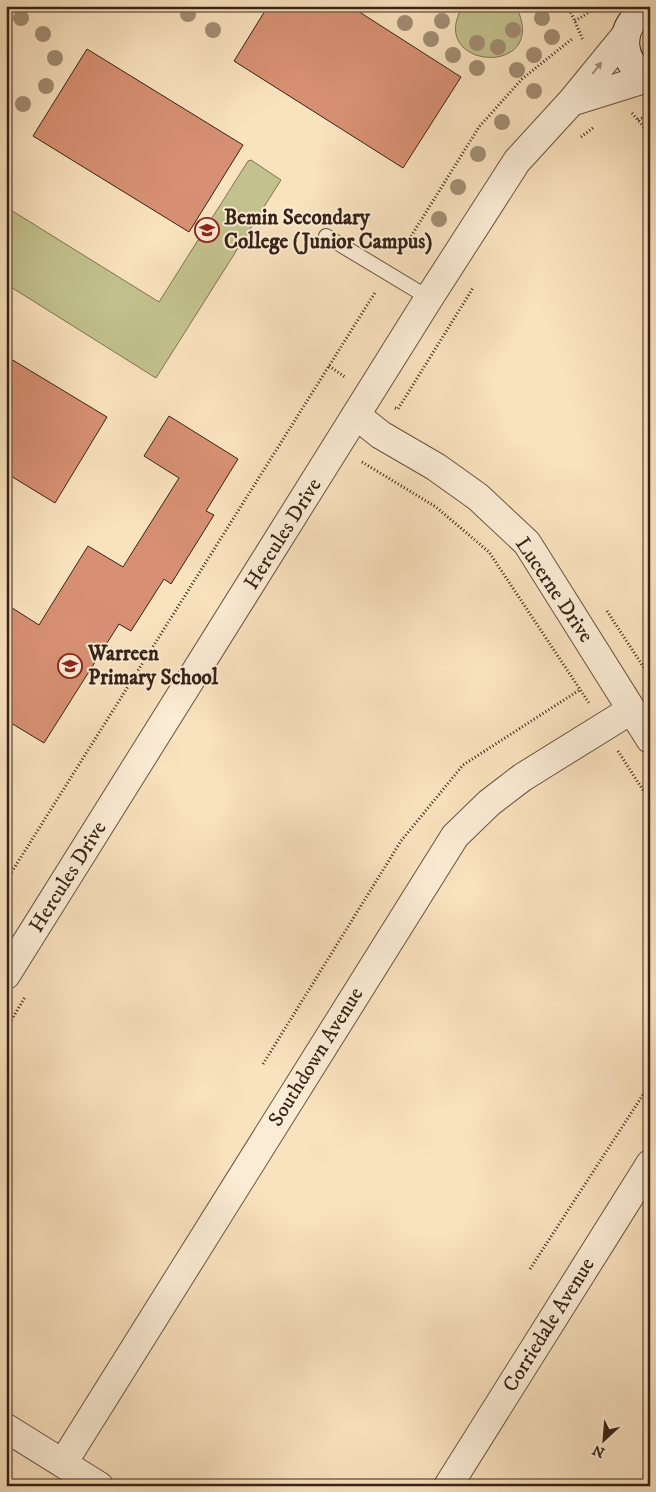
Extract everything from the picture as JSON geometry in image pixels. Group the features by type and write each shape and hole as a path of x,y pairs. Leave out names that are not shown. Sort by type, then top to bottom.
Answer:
{"street":[{"name":"Hercules Drive","path":"6,975 429,298 517,161 570,102 627,23 650,9"},
{"path":"627,23 627,56 632,65 649,78"},
{"path":"570,102 649,78"},
{"name":"Lucerne Drive","path":"357,416 381,435 436,467 478,497 527,543 650,738"},
{"name":"Southdown Avenue","path":"63,1463 454,836 489,803 523,777 631,710"},
{"name":"Corriedale Avenue","path":"448,1486 650,1164"},
{"path":"6,1428 99,1486"}],"lane":[{"path":"326,236 429,298"}],"path":[{"path":"568,6 585,44"},
{"path":"575,21 599,6"},
{"path":"6,881 479,127 522,79 572,39"},
{"path":"630,111 650,134"},
{"path":"638,120 650,114"},
{"path":"357,471 398,409 406,415"},
{"path":"362,462 436,507 489,552 581,689 602,728 650,801"},
{"path":"603,605 650,677"},
{"path":"6,1029 27,996"},
{"path":"530,1269 650,1084"}],"shaded area":[{"path":"463,6 516,6 522,30 517,46 505,55 488,57 472,53 460,43 456,27"},
{"path":"251,160 281,180 156,378 6,284 6,207 159,302 248,161"}],"building":[{"path":"268,6 350,6 461,77 403,168 234,61"},
{"path":"87,49 243,145 189,232 33,136"},
{"path":"6,356 107,417 55,503 6,473"},
{"path":"169,416 238,459 206,511 214,515 171,584 164,579 131,631 119,624 44,743 6,720 6,604 39,625 88,546 123,567 179,478 144,456"}],"place":[{"name":"Bemin Secondary College (Junior Campus)","path":"207,230"},
{"name":"Warreen Primary School","path":"70,666"}]}
